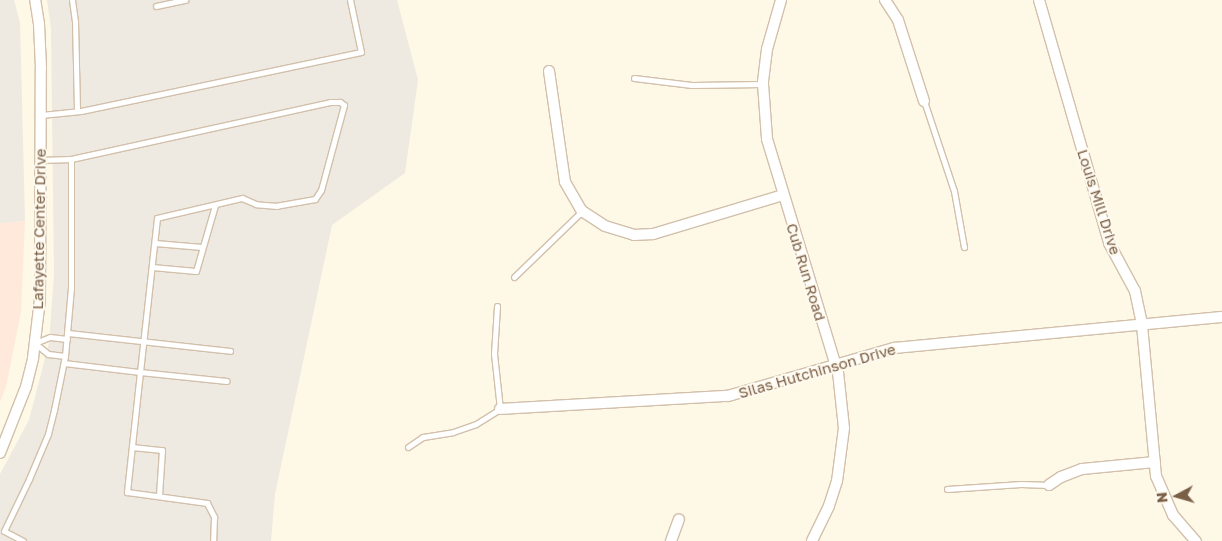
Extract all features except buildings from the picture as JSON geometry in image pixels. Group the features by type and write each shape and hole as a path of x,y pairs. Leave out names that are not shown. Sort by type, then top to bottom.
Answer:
{"street":[{"name":"Lafayette Center Drive","path":"0,453 26,387 35,344 40,299 40,39 35,0"},
{"name":"Cub Run Road","path":"781,0 767,49 763,84 767,139 835,364 842,404 842,451 837,481 829,506 812,541"},
{"path":"884,0 898,20 924,101"},
{"name":"Louis Mill Drive","path":"1039,0 1109,243 1135,291 1142,325 1156,476 1163,496 1182,528 1196,541"},
{"path":"549,71 563,174 569,191 582,211 605,226 641,235 665,231 783,195"},
{"name":"Silas Hutchinson Drive","path":"500,409 728,396 894,348 1222,317"},
{"path":"1050,485 1061,477 1082,469 1155,462"},
{"path":"671,541 679,518"}],"lane":[{"path":"72,0 76,30 77,111"},
{"path":"156,6 185,0"},
{"path":"40,115 77,111 361,52 350,0"},
{"path":"634,78 692,85 763,84"},
{"path":"924,101 954,191 964,247"},
{"path":"40,160 71,159 330,102 340,102 344,105 321,190 315,199 277,206 256,204 242,198 157,218 127,492 207,503 214,517 213,541"},
{"path":"23,541 4,531 29,480 48,434 64,364 68,337 71,288 71,159"},
{"path":"152,267 196,271 215,205"},
{"path":"514,276 582,211"},
{"path":"155,242 202,247"},
{"path":"408,447 423,437 453,432 476,424 500,409 494,354 497,306"},
{"path":"65,356 48,354 35,344 50,337 68,337 144,341 230,351"},
{"path":"64,364 227,381"},
{"path":"132,447 162,450 159,495"},
{"path":"947,489 1021,484 1050,485"}],"shaded area":[{"path":"0,0 14,0 20,23 25,221 0,223"},
{"path":"47,0 397,0 418,80 405,173 332,225 275,494 271,541 0,541 0,474 29,420 49,343 54,274 51,28"},
{"path":"25,221 21,312 6,387 0,402 0,223"}]}
